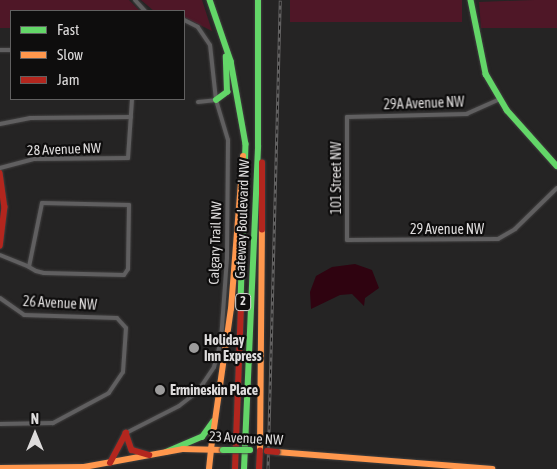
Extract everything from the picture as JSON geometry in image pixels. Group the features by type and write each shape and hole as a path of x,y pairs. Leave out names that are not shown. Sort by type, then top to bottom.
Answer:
{"main road":[{"name":"2","path":"210,0 226,45 246,144 234,469"},
{"name":"Gateway Boulevard NW","path":"244,469 258,146 258,0"},
{"path":"471,0 478,49 500,99 557,166"},
{"path":"216,100 227,92 226,45"},
{"path":"209,469 228,340 246,144"},
{"path":"258,146 262,160 263,451 260,469"},
{"path":"0,173 5,207 0,246"},
{"path":"166,452 202,437 215,418"},
{"path":"126,433 132,450 151,455"},
{"path":"110,463 126,433"},
{"name":"23 Avenue NW","path":"0,468 110,463 166,452 211,449 250,450 492,469"}],"street":[{"path":"135,0 144,10"},
{"name":"Calgary Trail NW","path":"126,433 194,395 210,375 218,352 226,286 227,136 216,100 210,45 198,27 185,20"},
{"name":"29A Avenue NW","path":"347,117 467,114 500,99"},
{"path":"0,124 30,118 132,117 132,100"},
{"path":"198,102 216,100"},
{"name":"28 Avenue NW","path":"0,168 30,160 129,157 132,117"},
{"name":"101 Street NW","path":"347,117 347,240"},
{"name":"29 Avenue NW","path":"347,240 492,240 515,229 557,188"},
{"path":"0,255 29,268 52,274 126,274 128,204 42,203 29,268"},
{"name":"26 Avenue NW","path":"0,298 24,315 124,321 125,362 120,381 106,395 71,414 49,424 0,424"}],"shaded area":[{"path":"0,0 129,0 139,10 10,10 10,28 0,28"},
{"path":"141,0 202,0 212,31 185,18 185,10 153,10"},
{"path":"290,0 462,0 462,22 290,22"},
{"path":"557,0 557,28 481,28 479,2"},
{"path":"355,264 372,270 379,288 365,298 364,306 352,294 340,295 311,309 310,292 316,276 332,267"}],"railway":[{"path":"268,469 280,0"}],"traffic: fast":[{"path":"210,0 231,61 246,144 241,305"},
{"path":"244,469 258,146 258,0"},
{"path":"471,0 486,74 507,110 557,166"},
{"path":"216,100 227,92 226,57"},
{"path":"166,452 202,437 213,422"},
{"path":"223,450 250,450"}],"traffic: slow":[{"path":"211,449 231,309 243,156"},
{"path":"260,451 262,230"},
{"path":"0,468 84,467 183,449 223,450"},
{"path":"209,469 211,449"},
{"path":"277,452 492,469"}],"traffic: jam":[{"path":"262,163 262,230"},
{"path":"0,173 5,207 0,246"},
{"path":"235,469 241,305"},
{"path":"126,433 132,450 149,455"},
{"path":"110,463 126,433"},
{"path":"259,469 260,451"},
{"path":"267,451 277,452"}],"place":[{"name":"Holiday Inn Express","path":"194,348"},
{"name":"Ermineskin Place","path":"160,390"}]}
